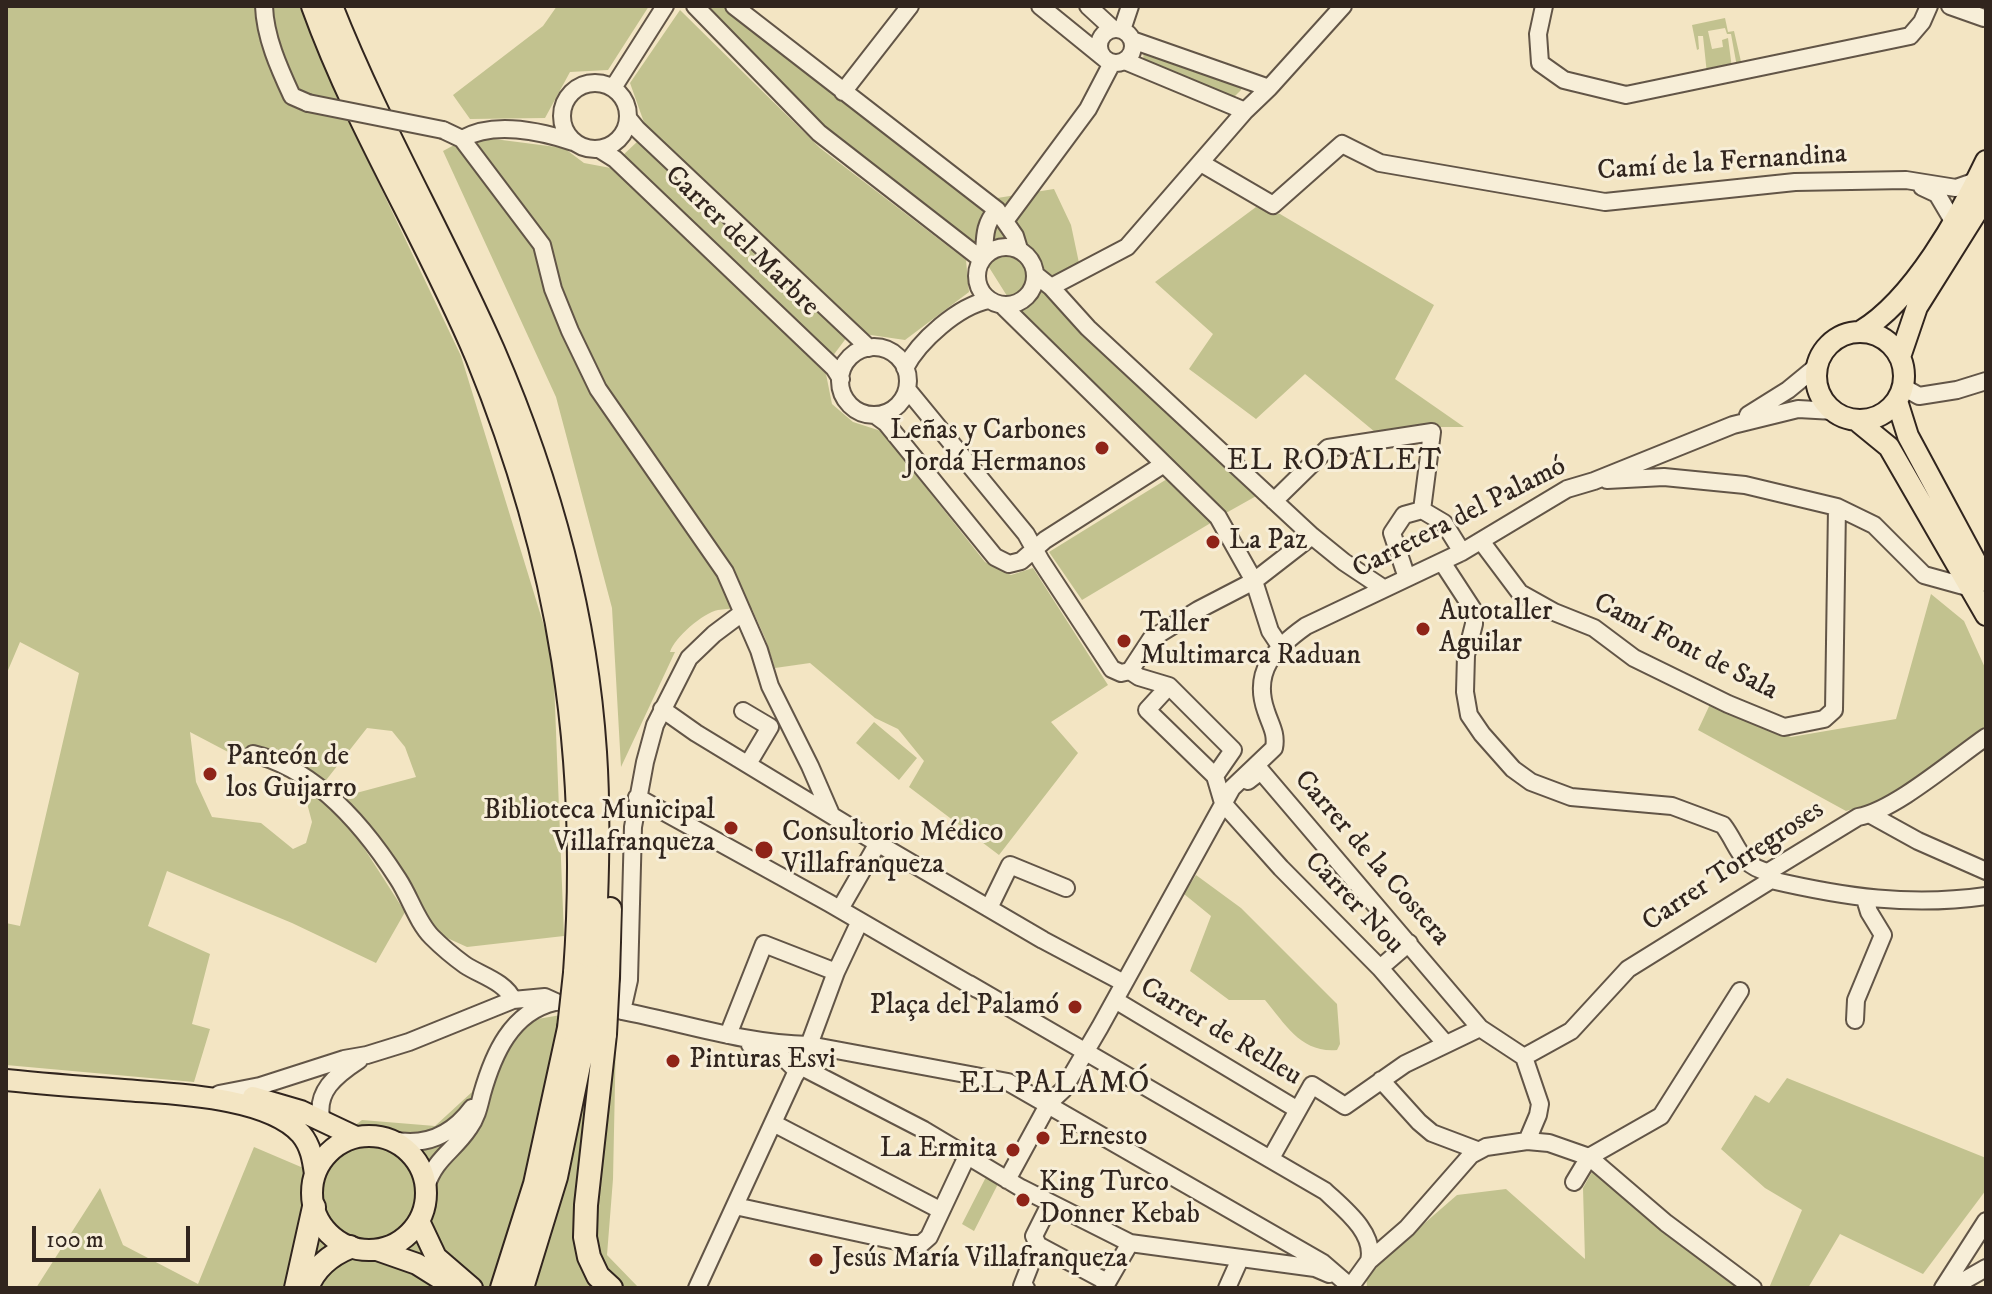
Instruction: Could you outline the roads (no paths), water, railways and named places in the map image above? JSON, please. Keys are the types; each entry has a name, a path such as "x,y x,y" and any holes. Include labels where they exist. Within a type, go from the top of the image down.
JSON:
{"highway":[{"path":"313,6 371,142 476,356 530,507 560,625 576,748 581,858 592,975 587,1031 535,1184 521,1272 502,1288"},
{"path":"331,6 399,159 494,354 545,491 559,540 580,637 595,756 598,867 587,1031 585,1237 589,1257 598,1276 611,1288"},
{"path":"296,1288 314,1207"},
{"path":"307,1288 318,1267 350,1247"}],"main road":[{"path":"1901,354 1917,307 1981,189 1986,161"},
{"path":"1979,585 1956,561 1889,447 1856,420 1834,411 1822,399 1816,367 1821,353 1841,335 1861,331 1880,319 1896,303 1924,267 1953,221 1981,189"},
{"path":"1861,331 1883,338 1901,354 1905,369 1900,394 1908,436 1979,585 1986,615"},
{"path":"1856,420 1879,415 1900,394"},
{"path":"6,1080 255,1097 286,1105 356,1137"},
{"path":"213,1096 259,1110 300,1132 307,1143 315,1174"},
{"path":"377,1250 402,1240 419,1221 426,1199 426,1187 418,1164 402,1146 392,1140 356,1137 345,1141 327,1155 315,1174 312,1190 314,1207 327,1232 350,1247 377,1250 417,1264 455,1288"},
{"path":"419,1221 436,1257 472,1288"}],"street":[{"path":"264,6 280,70 292,96 308,103 443,130 462,139 542,245 553,289 598,389 725,572 759,650 770,686 830,812"},
{"path":"613,88 665,6"},
{"path":"695,6 819,133 982,257"},
{"path":"734,6 1001,216 1015,236 1019,249 1033,265 1036,275 1034,287 1023,300 968,306"},
{"path":"843,92 910,6"},
{"path":"1040,6 1114,61 1245,111"},
{"path":"905,368 917,348 968,306 977,284 976,274 982,257 985,229 1001,216 1088,109 1114,61 1133,49 1122,33 1088,6"},
{"path":"1122,33 1130,6"},
{"path":"1051,287 1127,247 1245,111 1343,6"},
{"path":"1544,6 1538,34 1540,63 1564,80 1626,95 1910,36 1922,22 1929,6"},
{"path":"1950,6 1984,18"},
{"path":"1114,61 1099,45 1104,35 1122,33 1269,88"},
{"path":"462,139 483,130 535,133 599,149 616,142 627,127 628,118 622,96 600,83 586,84 574,90 565,101 561,115 552,126 535,133"},
{"path":"561,115 564,130 573,142"},
{"name":"Carrer del Marbre","path":"628,118 869,348"},
{"name":"Camí de la Fernandina","path":"1201,163 1273,205 1342,144 1380,163 1605,202 1795,182 1906,180"},
{"name":"Carrer del Marbre","path":"599,149 627,170 834,368 841,379"},
{"path":"1906,180 1981,189"},
{"path":"1906,180 1937,194 1953,221"},
{"path":"982,257 993,248 1006,246 1019,249"},
{"path":"1036,275 1088,328 1312,536 1383,588"},
{"path":"977,284 1218,517 1254,581 1270,631 1280,646"},
{"path":"869,348 893,353 905,368 907,389 899,405 884,414 857,411 844,397 843,370 853,356 869,348"},
{"path":"893,353 917,348"},
{"name":"Carretera del Palamó","path":"1733,425 1788,390 1816,367"},
{"path":"1900,394 1919,396 1957,390 1986,381"},
{"path":"907,389 1026,534 1112,669 1121,673 1130,671 1151,639 1254,581 1312,536"},
{"name":"Carretera del Palamó","path":"1223,803 1245,774 1271,753 1275,735 1264,708 1263,671 1280,646 1306,626 1462,552 1567,489 1733,425 1798,409 1834,411"},
{"path":"875,415 886,423 995,557 1009,564 1021,561 1035,548 1164,464"},
{"path":"1274,501 1328,448 1432,432 1422,510"},
{"path":"1685,444 1678,461 1691,480"},
{"path":"1594,481 1664,477 1745,485 1837,507 1874,525 1924,575 1932,579 1979,585"},
{"name":"Camí Font de Sala","path":"1481,541 1520,593 1554,612 1594,628 1634,658 1728,704 1784,727 1824,719 1834,710 1837,507"},
{"path":"1407,578 1392,533 1404,515 1422,510 1444,523 1462,552"},
{"path":"1932,579 1951,572 1956,561"},
{"path":"1442,562 1474,611 1466,655 1465,692 1469,715 1513,769 1531,782 1571,797 1672,806 1723,825 1740,857 1769,876 1865,899 1952,901 1986,896"},
{"path":"742,613 689,658 662,709 648,750 637,797 631,864 629,980 617,1010 730,1036 797,1058 1050,1204 1130,1243 1315,1268 1348,1285"},
{"path":"1130,671 1169,686 1233,750 1215,776"},
{"path":"1007,1180 1049,1103 1059,1095 1115,1000 1223,803 1215,776 1147,710 1169,686"},
{"path":"662,709 878,843 1124,983"},
{"path":"743,711 770,727 748,764"},
{"name":"Carrer Torregroses","path":"1524,1057 1571,1031 1628,969 1986,737"},
{"path":"253,754 275,759 331,796 358,824 398,878 430,935 464,965 508,991 513,1000"},
{"name":"Carrer de la Costera","path":"1223,803 1261,771 1480,1028 1524,1057"},
{"path":"637,797 840,909 1325,1191 1350,1215 1368,1240 1371,1249 1369,1261"},
{"name":"Carrer Nou","path":"1223,803 1273,860 1380,968 1445,1043"},
{"path":"1864,816 1986,871"},
{"path":"840,909 878,843"},
{"path":"989,908 1010,865 1066,888"},
{"path":"1855,1020 1856,1000 1883,935 1865,899"},
{"path":"697,1288 773,1123 797,1058 860,921"},
{"path":"1380,968 1409,943"},
{"path":"730,1036 764,944 836,972"},
{"path":"1574,1182 1589,1157 1661,1116 1740,991"},
{"path":"213,1096 260,1086 344,1059 367,1055 434,1033 513,1000 545,997 556,1002 538,1007 508,1032 495,1057 478,1112 468,1129 441,1158 426,1187"},
{"name":"Carrer de Relleu","path":"1115,1000 1298,1110"},
{"path":"489,1010 503,1019 508,1032"},
{"path":"1271,1158 1312,1085 1345,1106 1381,1080 1445,1043 1480,1028"},
{"path":"322,1122 320,1104 327,1086 367,1055"},
{"path":"1524,1057 1540,1104 1527,1141"},
{"path":"797,1058 996,1079 1049,1103 1323,1263 1348,1285"},
{"path":"1381,1080 1432,1133 1457,1143 1477,1150 1527,1141 1563,1146 1589,1157 1666,1223 1753,1288"},
{"path":"392,1140 409,1144 447,1132 469,1112 483,1093"},
{"path":"773,1123 940,1210"},
{"path":"1457,1143 1463,1163"},
{"path":"1348,1285 1369,1261 1407,1228 1477,1150"},
{"path":"735,1206 910,1244 925,1242 968,1154"},
{"path":"1050,1204 1034,1236 1038,1245 1087,1281 1106,1285 1130,1243"},
{"path":"1943,1288 1985,1223"},
{"path":"1368,1240 1391,1241"},
{"path":"1026,1288 1022,1286 1038,1245"},
{"path":"1291,1265 1297,1248"},
{"path":"1227,1288 1240,1259"},
{"path":"1951,1288 1986,1268"}],"place":[{"name":"Leñas y Carbones Jordá Hermanos","path":"1102,448"},
{"name":"La Paz","path":"1213,542"},
{"name":"Autotaller Aguilar","path":"1423,629"},
{"name":"Taller Multimarca Raduan","path":"1124,641"},
{"name":"Panteón de los Guijarro","path":"210,774"},
{"name":"Biblioteca Municipal Villafranqueza","path":"731,828"},
{"name":"Consultorio Médico Villafranqueza","path":"764,850"},
{"name":"Plaça del Palamó","path":"1075,1007"},
{"name":"Pinturas Esvi","path":"673,1061"},
{"name":"Ernesto","path":"1043,1138"},
{"name":"La Ermita","path":"1013,1150"},
{"name":"King Turco Donner Kebab","path":"1023,1200"},
{"name":"Jesús María Villafranqueza","path":"816,1260"}],"district":[{"name":"EL RODALET","path":"1335,463"},
{"name":"EL PALAMÓ","path":"1055,1086"}]}
